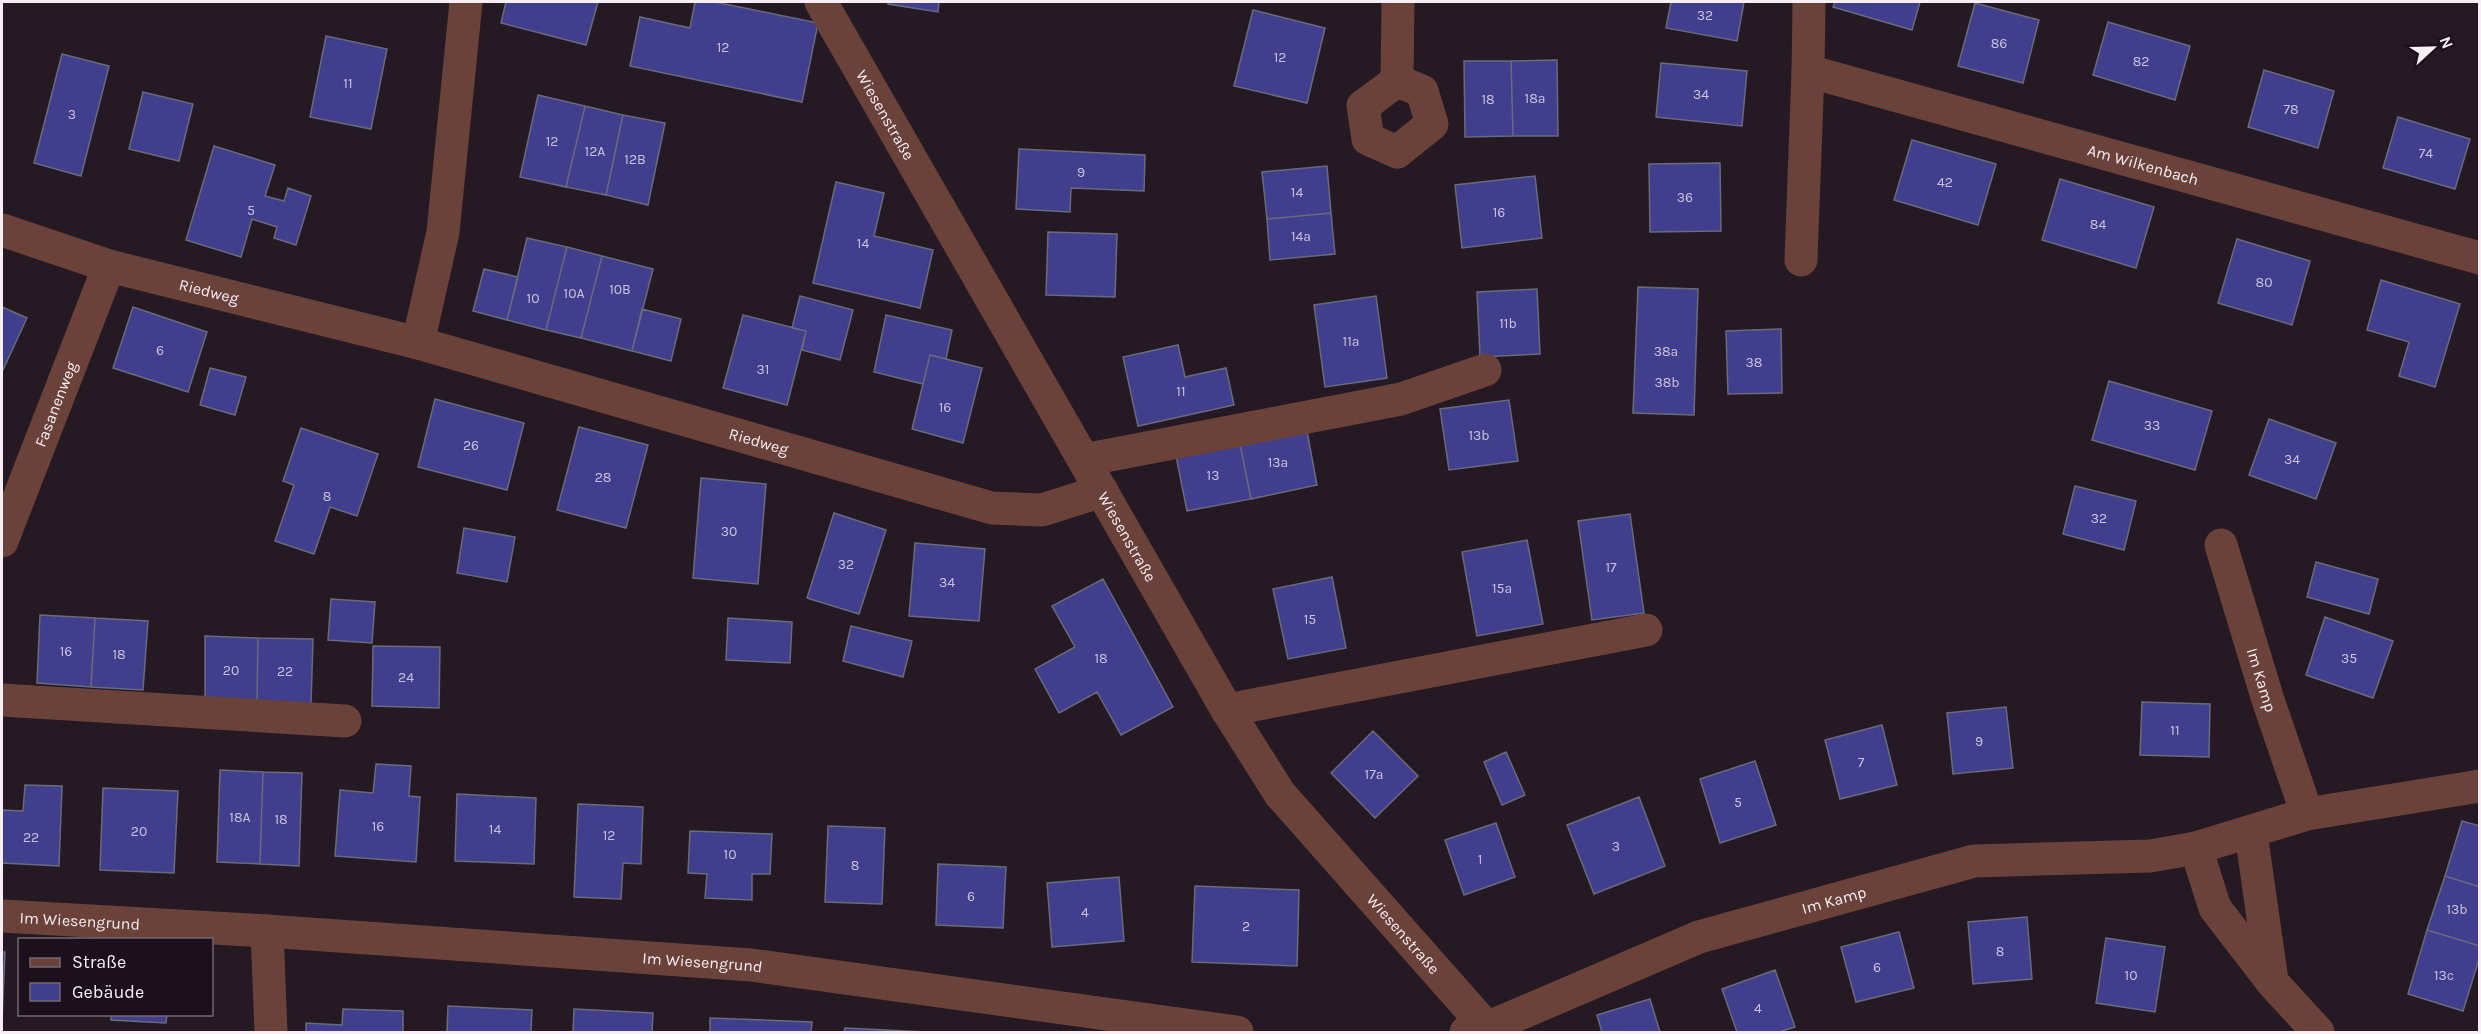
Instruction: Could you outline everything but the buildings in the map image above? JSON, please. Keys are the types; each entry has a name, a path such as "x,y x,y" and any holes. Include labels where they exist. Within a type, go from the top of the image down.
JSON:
{"street":[{"path":"418,343 444,232 466,2"},
{"name":"Wiesenstraße","path":"821,2 1227,710 1280,794 1480,1031"},
{"path":"1397,81 1398,2"},
{"path":"1801,260 1809,2"},
{"name":"Am Wilkenbach","path":"1808,71 2480,258"},
{"name":"Riedweg","path":"2,231 109,266 418,343 992,508 1042,510 1102,491"},
{"name":"Fasanenweg","path":"2,541 109,266"},
{"path":"1084,460 1401,399 1485,370"},
{"name":"Im Kamp","path":"2221,545 2268,700 2307,814"},
{"path":"1227,710 1646,630"},
{"path":"2,700 345,721"},
{"name":"Im Kamp","path":"1480,1031 1699,937 1974,861 2150,856 2196,848 2307,814 2480,786"},
{"path":"2250,833 2272,982"},
{"path":"2196,848 2215,908 2272,982 2318,1032"},
{"name":"Im Wiesengrund","path":"2,916 267,931 751,965 1136,1025 1237,1032"},
{"path":"267,931 271,1032"}]}
